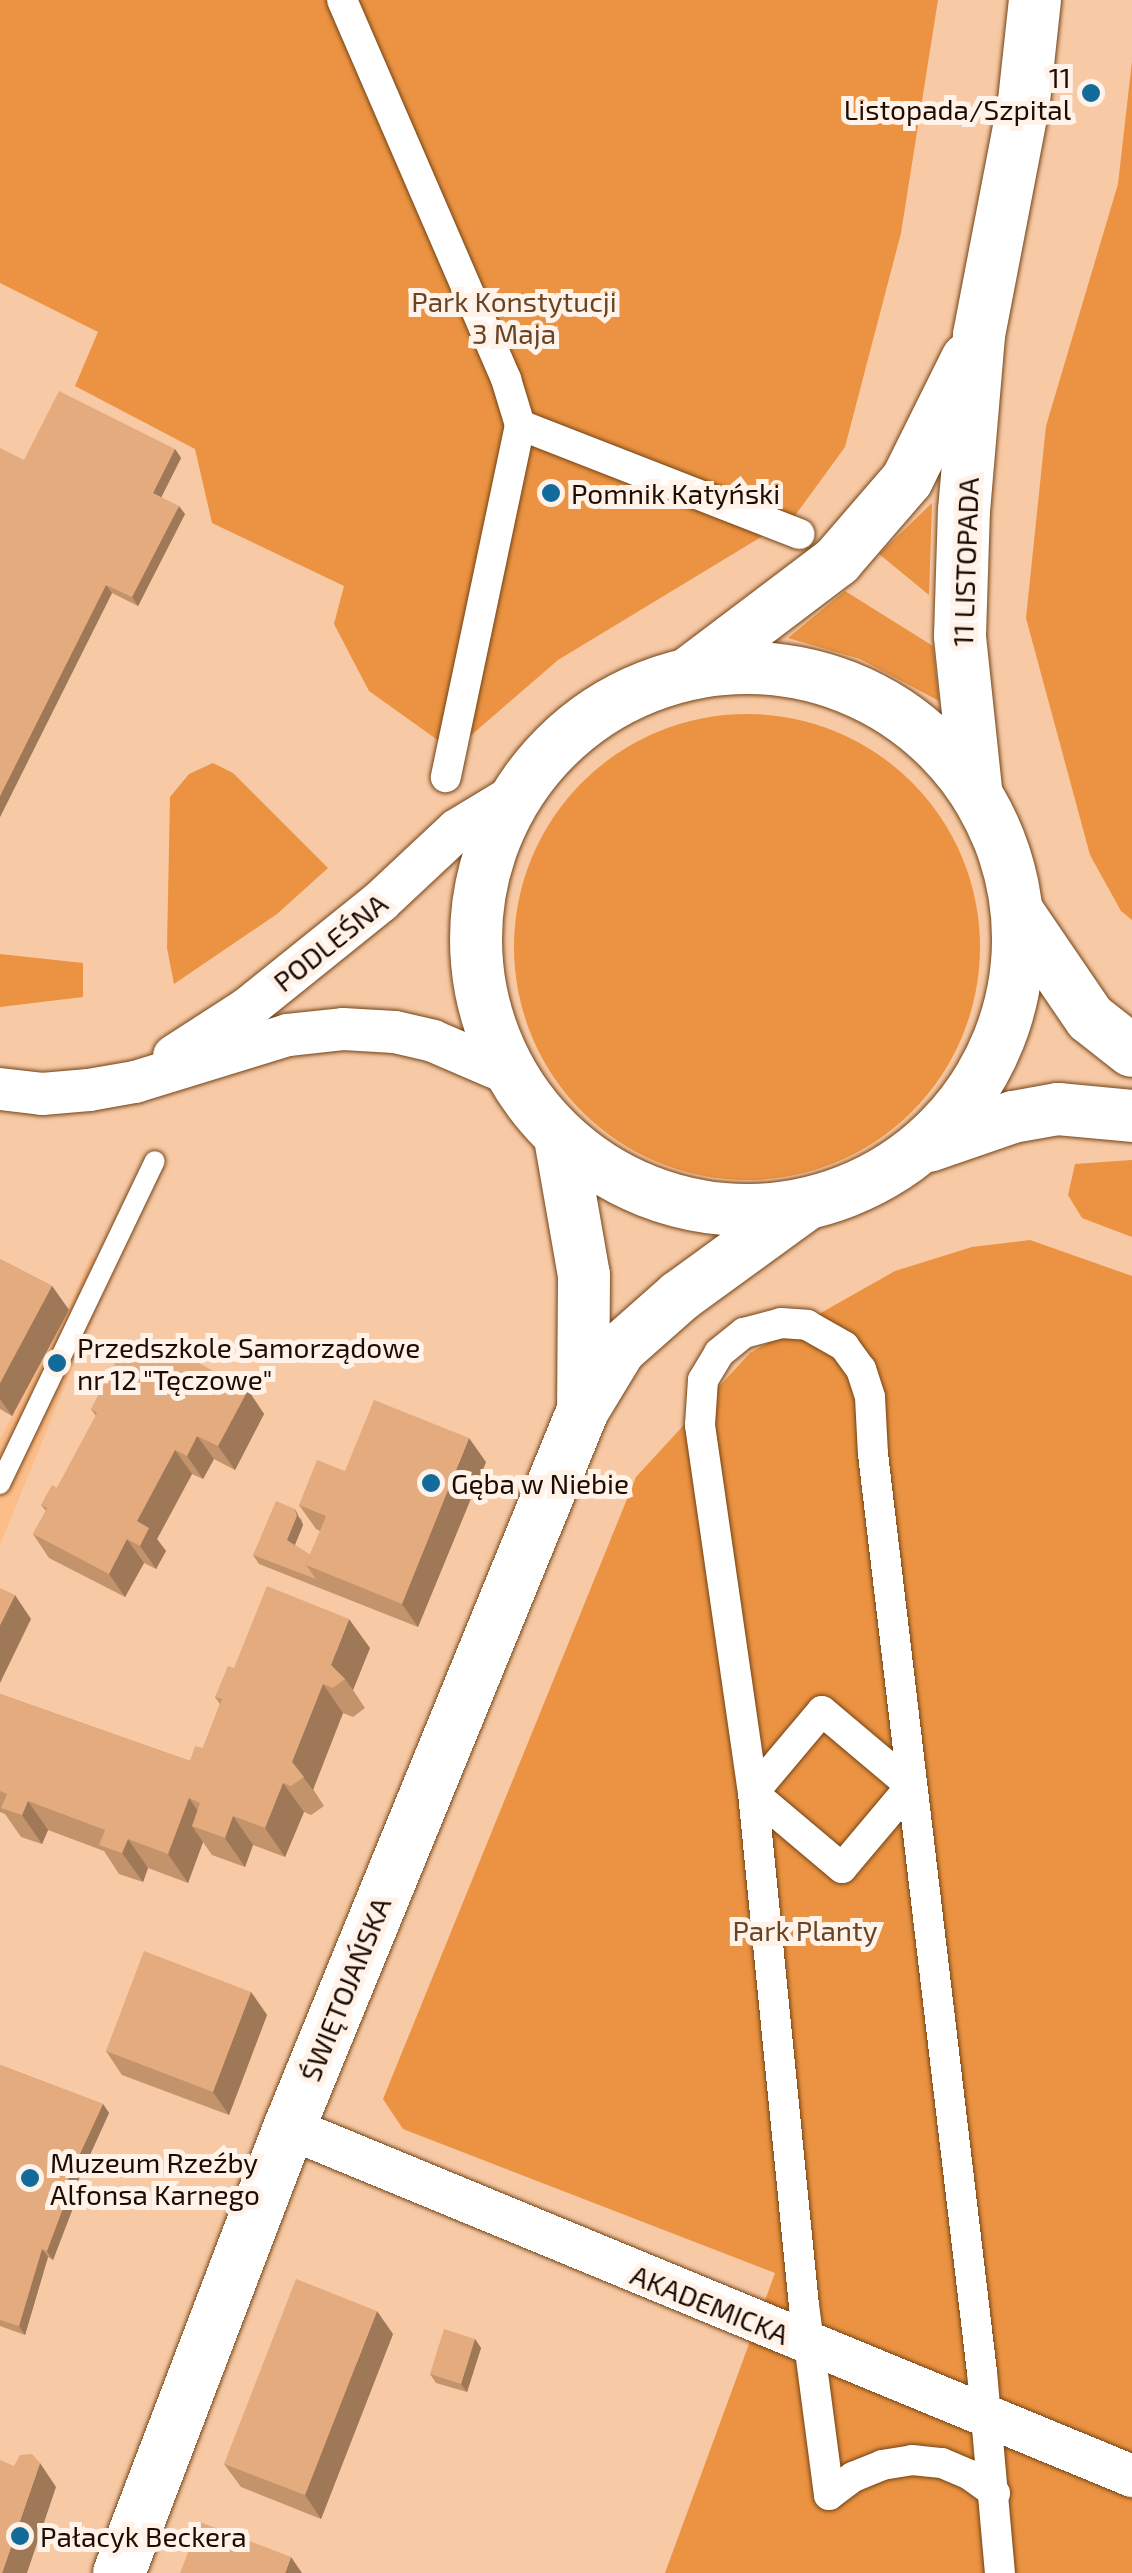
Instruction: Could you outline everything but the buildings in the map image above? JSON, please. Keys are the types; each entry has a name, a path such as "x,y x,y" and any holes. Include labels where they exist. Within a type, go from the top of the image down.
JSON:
{"street":[{"path":"342,0 506,379 520,425 446,778"},
{"name":"11 LISTOPADA","path":"976,789 960,636 964,511 979,335 1024,101 1034,0"},
{"name":"11 LISTOPADA","path":"689,674 837,561 907,480 979,335"},
{"path":"520,425 799,534"},
{"path":"771,668 850,687 921,728 976,789 1005,849 1019,914 1018,979 1000,1043 968,1100 922,1148 867,1184 805,1206 739,1212 674,1202 613,1176 560,1138 510,1074 486,1019 476,940 478,900 488,855 518,793 551,750 592,716 638,690 689,674 771,668"},
{"name":"PODLEŚNA","path":"135,1082 247,1010 380,902 457,830 518,793"},
{"path":"1019,914 1090,1018 1132,1050"},
{"name":"PODLEŚNA","path":"0,1089 42,1094 135,1082 288,1035 343,1029 396,1032 433,1041 510,1074"},
{"path":"922,1148 1014,1118 1058,1109 1132,1116"},
{"name":"ŚWIĘTOJAŃSKA","path":"560,1138 584,1275 584,1410"},
{"name":"ŚWIĘTOJAŃSKA","path":"119,2573 289,2128 584,1410 620,1349 680,1296 805,1206"},
{"path":"994,2493 970,2474 942,2464 912,2460 882,2464 854,2476 829,2495 753,1793 699,1400 704,1380 720,1353 744,1333 781,1323 807,1326 844,1346 862,1369 870,1397 872,1454 987,2418 994,2493 1000,2573"},
{"path":"753,1793 822,1711 911,1786"},
{"path":"753,1793 842,1868 911,1786"},
{"name":"AKADEMICKA","path":"289,2128 1132,2476"}],"lane":[{"path":"0,1484 154,1161"}],"shaded area":[{"name":"Przedszkole Samorządowe nr 12 \"Tęczowe\"","path":"91,1256 113,1268 0,1545 0,1439 69,1310"}],"green space":[{"name":"Park Konstytucji 3 Maja","path":"0,0 938,0 901,233 845,447 794,517 558,660 453,751 369,691 334,624 344,586 212,523 195,449 75,386 98,332 0,283"},
{"path":"1132,61 1132,920 1121,911 1090,855 1026,618 1046,426 1118,184"},
{"path":"932,503 929,595 879,554"},
{"path":"845,591 933,646 939,701 860,659 788,638"},
{"path":"747,714 792,718 836,732 877,753 912,782 941,817 962,858 976,902 980,947 976,992 962,1036 941,1077 912,1112 877,1141 836,1162 792,1176 747,1180 702,1176 658,1162 617,1141 582,1112 553,1077 532,1036 518,992 514,947 518,902 532,858 553,817 582,782 617,753 658,732 702,718"},
{"path":"213,763 233,773 328,868 277,914 174,984 167,948 170,797 189,774"},
{"path":"0,954 83,963 83,997 0,1007"},
{"path":"1132,1160 1132,1237 1082,1218 1068,1195 1075,1164"},
{"name":"Park Planty","path":"1030,1240 1132,1276 1132,2573 665,2573 775,2273 403,2129 383,2099 636,1477 750,1353 895,1271 972,1247"}],"place":[{"name":"11 Listopada/Szpital","path":"1091,93"},
{"name":"Pomnik Katyński","path":"551,493"},
{"name":"Przedszkole Samorządowe nr 12 \"Tęczowe\"","path":"57,1363"},
{"name":"Gęba w Niebie","path":"431,1483"},
{"name":"Muzeum Rzeźby Alfonsa Karnego","path":"30,2178"},
{"name":"Pałacyk Beckera","path":"20,2536"}]}
